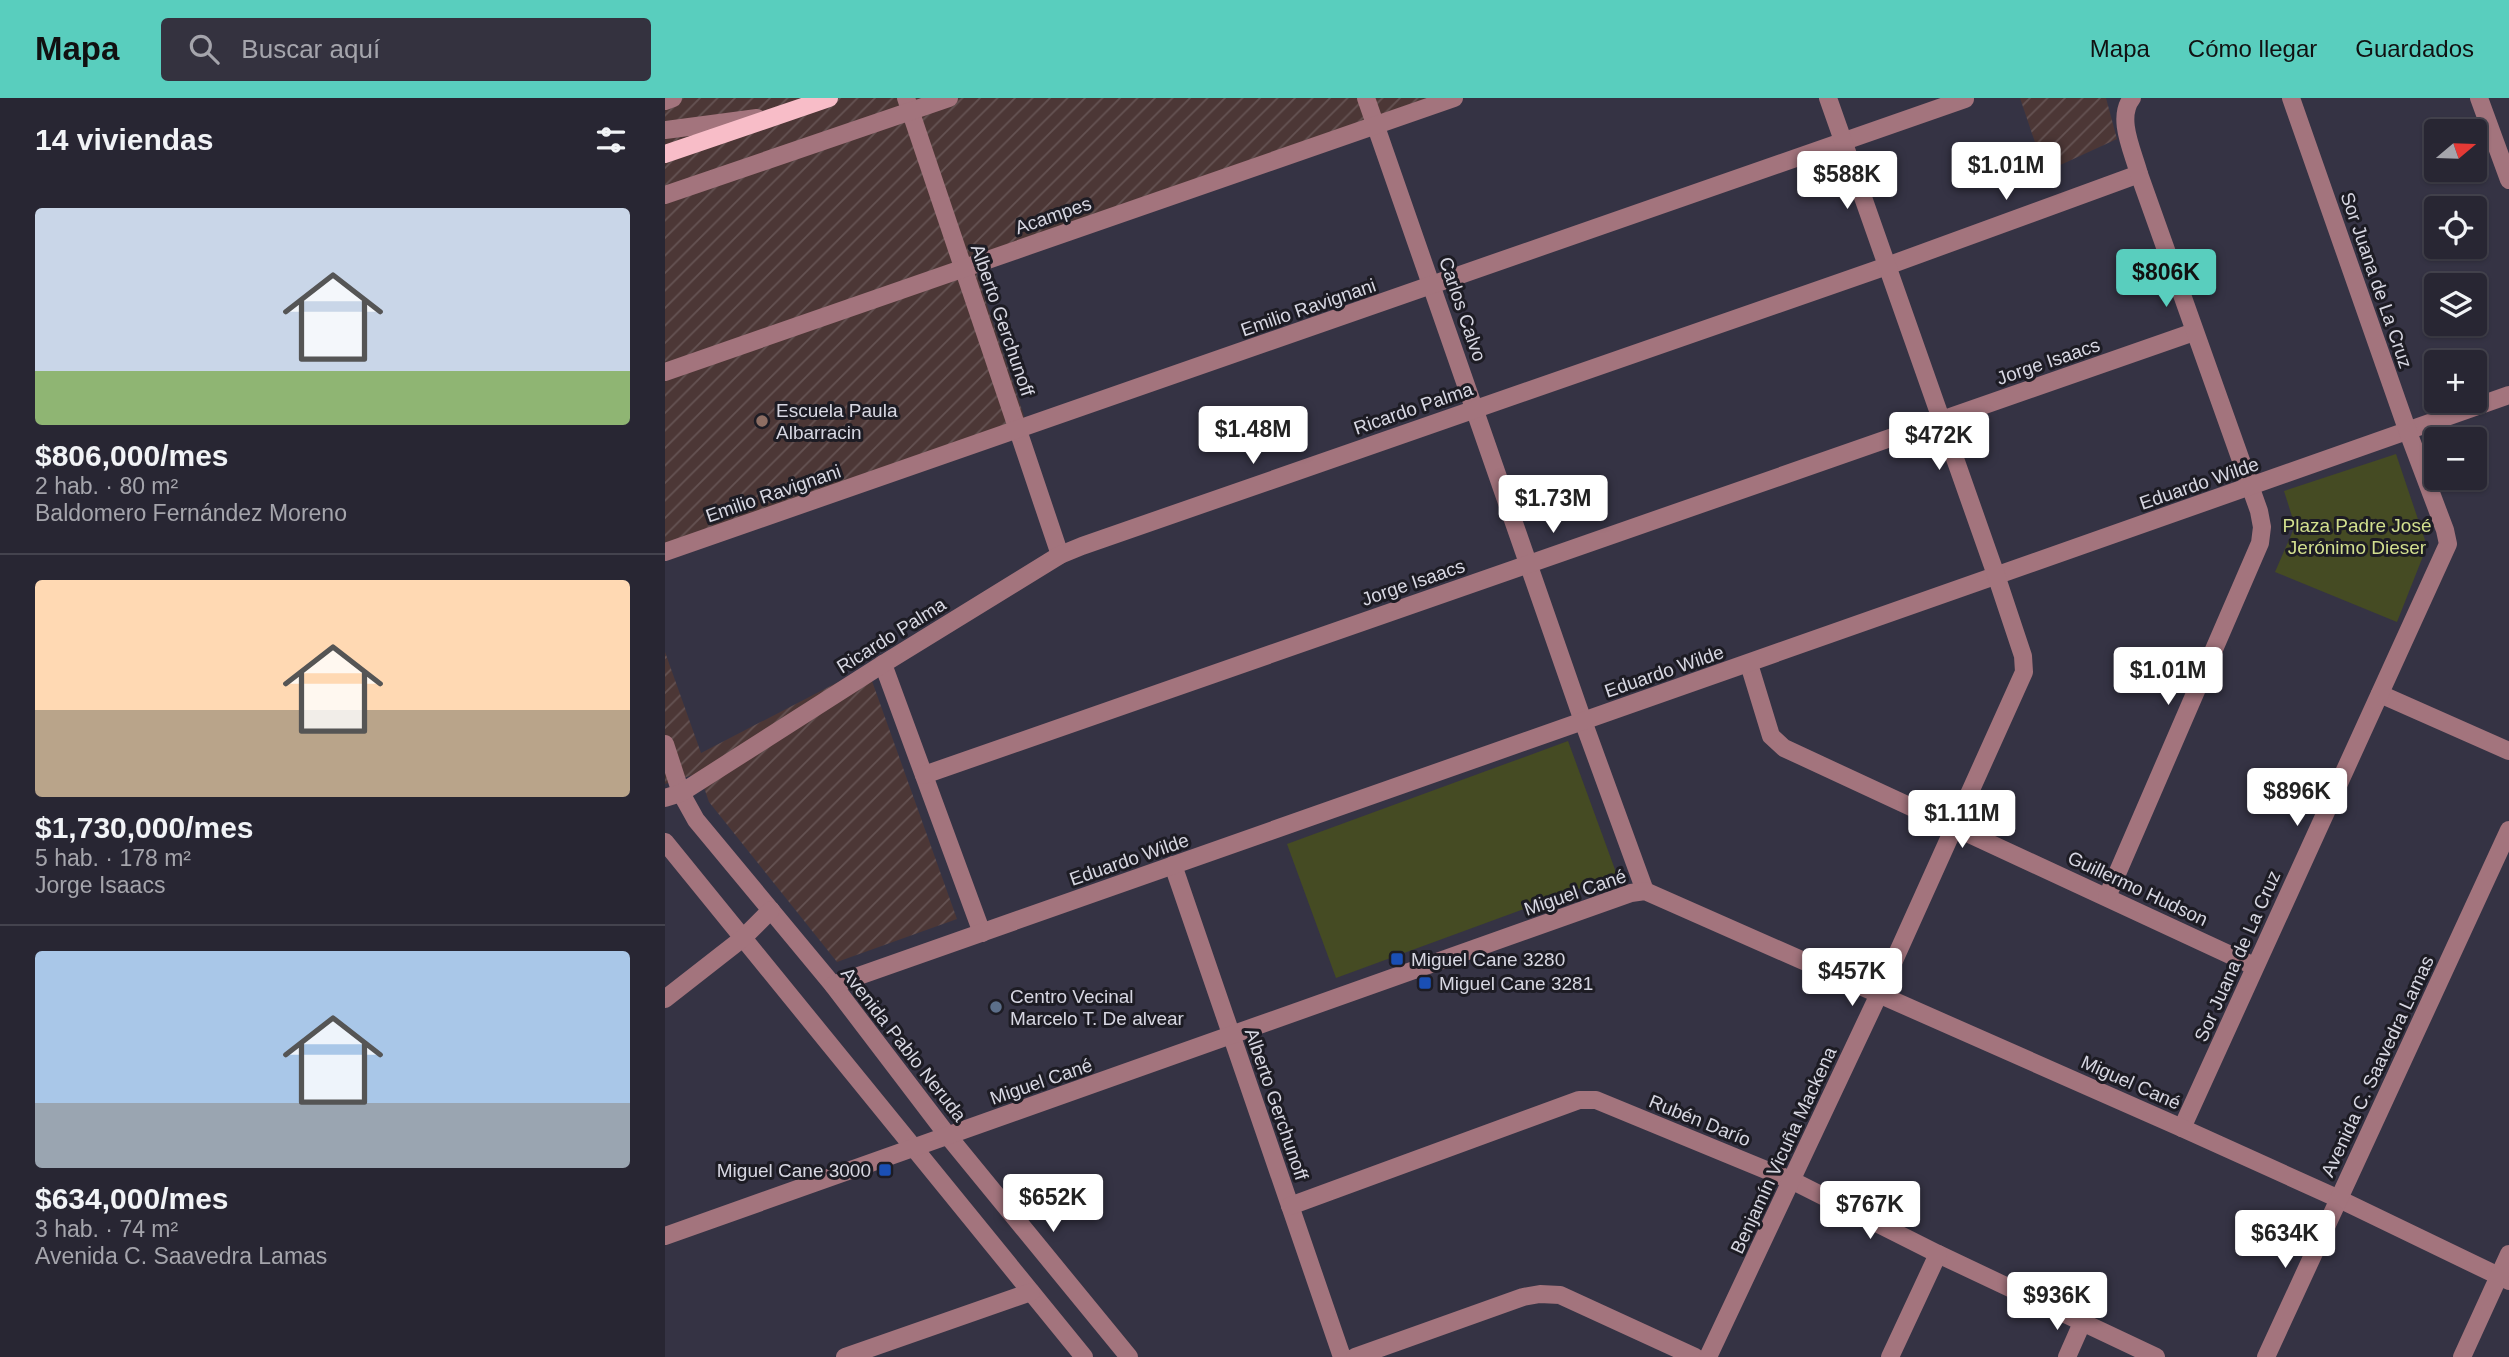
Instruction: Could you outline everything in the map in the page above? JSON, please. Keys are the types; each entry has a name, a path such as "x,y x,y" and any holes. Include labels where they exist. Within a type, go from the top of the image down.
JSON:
{"main road":[{"path":"665,155 829,98"}],"street":[{"path":"665,101 673,98"},
{"path":"665,195 908,105 949,98"},
{"name":"Carlos Calvo","path":"1366,98 1645,891"},
{"name":"Acampes","path":"665,372 1454,98"},
{"name":"Benjamín Vicuña Mackena","path":"1708,1357 1793,1181 2024,671 2023,656 1996,575 1828,98"},
{"path":"2107,897 2260,543 2262,527 2139,174 2125,120 2126,106 2132,98"},
{"name":"Sor Juana de La Cruz","path":"2182,1128 2448,544 2291,98"},
{"path":"2479,98 2502,140 2509,180"},
{"name":"Emilio Ravignani","path":"665,552 1965,99"},
{"name":"Alberto Gerchunoff","path":"908,105 1060,555"},
{"path":"665,130 778,116"},
{"name":"Ricardo Palma","path":"673,796 1060,555 1887,266 2139,174"},
{"name":"Jorge Isaacs","path":"923,775 2195,332"},
{"name":"Eduardo Wilde","path":"833,985 2509,395"},
{"path":"883,664 982,933"},
{"name":"Guillermo Hudson","path":"1749,664 1771,736 1784,748 2254,966"},
{"path":"2380,694 2509,751"},
{"name":"Avenida Pablo Neruda","path":"665,744 673,796 697,820 833,985 948,1136 1129,1357"},
{"name":"Avenida C. Saavedra Lamas","path":"2266,1357 2509,830"},
{"path":"665,842 1084,1357"},
{"name":"Alberto Gerchunoff","path":"1173,865 1342,1357"},
{"name":"Miguel Cané","path":"665,1236 1631,893 1645,891 2182,1128 2339,1199 2504,1279"},
{"path":"665,999 743,938 771,911"},
{"name":"Rubén Darío","path":"1290,1206 1579,1100 1588,1099 1793,1181 1938,1254 2155,1357"},
{"path":"1891,1357 1938,1254"},
{"path":"2462,1357 2504,1279 2509,1254"},
{"path":"845,1357 1031,1292"},
{"path":"1355,1357 1523,1297 1540,1294 1560,1295 1695,1357"},
{"path":"2067,1357 2082,1323"}],"shaded area":[{"path":"665,98 1431,98 973,263 1025,419 665,545"},
{"path":"2020,98 2106,98 2117,139 2045,172"},
{"path":"665,652 701,753 867,667 957,919 837,962 709,802 699,773 665,784"}],"green space":[{"name":"Plaza Padre José Jerónimo Dieser","path":"2396,454 2427,546 2397,622 2275,572 2295,526 2284,491"},
{"path":"1568,741 1617,875 1336,978 1287,844"}],"place":[{"name":"Escuela Paula Albarracin","path":"762,421"},
{"name":"Miguel Cane 3280","path":"1397,959"},
{"name":"Miguel Cane 3281","path":"1425,983"},
{"name":"Centro Vecinal Marcelo T. De alvear","path":"996,1007"},
{"name":"Miguel Cane 3000","path":"885,1170"}]}
